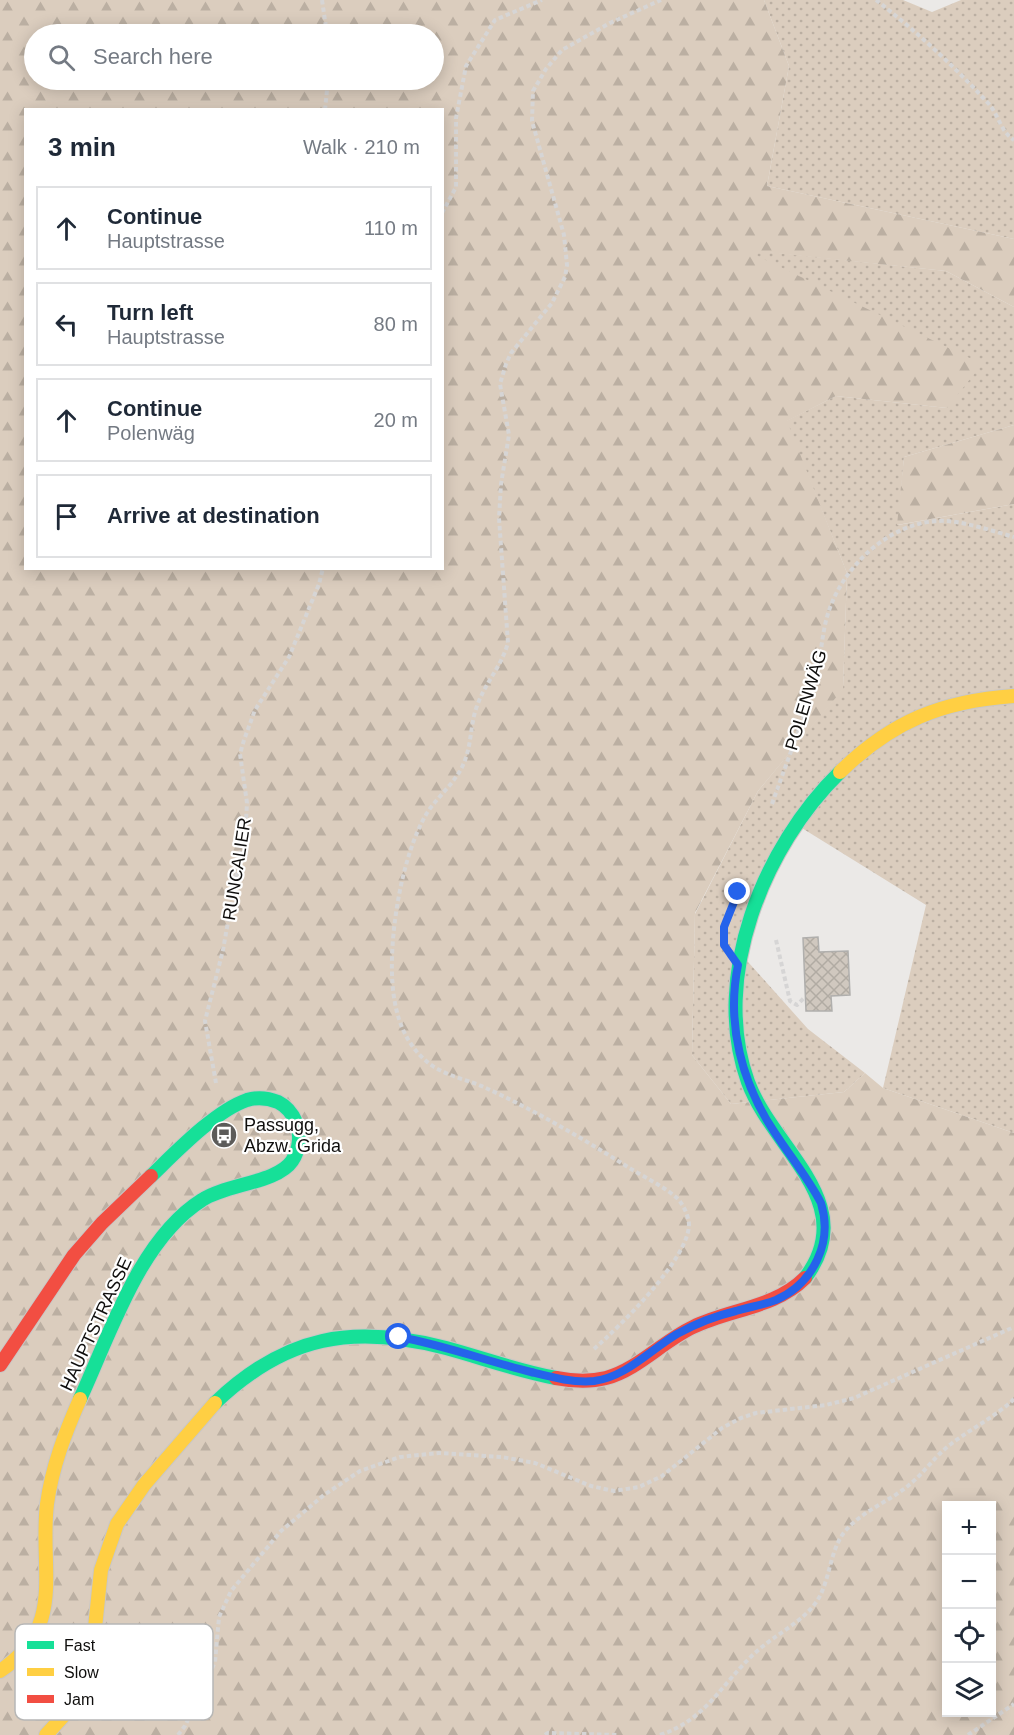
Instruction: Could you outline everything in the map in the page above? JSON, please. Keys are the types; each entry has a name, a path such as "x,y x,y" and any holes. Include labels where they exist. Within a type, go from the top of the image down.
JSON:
{"street":[{"path":"95,1624 101,1566 112,1534 124,1511 200,1419 255,1369 286,1352 315,1342 372,1335 399,1337 428,1342 492,1362 556,1378 594,1381 622,1372 676,1335 700,1323 775,1300 801,1283 812,1272 822,1249 825,1215 815,1190 759,1108 746,1077 736,1033 735,979 740,953 756,905 771,870 800,820 832,778 850,760 883,734 919,715 966,701 1014,696"},
{"name":"HAUPTSTRASSE","path":"0,1365 75,1254 96,1229 181,1148 244,1100 260,1098 274,1100 289,1111 299,1126 300,1138 298,1150 292,1161 283,1170 272,1175 230,1185 192,1207 173,1223 142,1265 67,1430 54,1465 46,1507 46,1589 40,1624"},
{"name":"HAUPTSTRASSE","path":"0,1671 15,1660"},
{"path":"46,1735 60,1720"}],"path":[{"path":"322,0 326,24"},
{"path":"444,209 456,187 456,118 466,66 495,20 542,0"},
{"path":"586,1356 626,1320 667,1271 687,1233 688,1220 683,1207 672,1195 657,1185 523,1105 477,1083 441,1071 426,1061 413,1048 402,1029 395,1003 392,974 394,933 402,882 414,840 428,812 463,766 477,705 502,662 508,643 499,518 501,484 509,435 500,384 511,353 552,303 565,278 567,265 564,235 532,121 533,91 546,69 562,50 610,23 661,0"},
{"path":"876,0 960,73 992,108 1004,132 1014,140"},
{"path":"326,108 327,90"},
{"name":"POLENWÄG","path":"770,809 815,682 827,617 841,588 858,564 876,546 894,534 910,526 931,522 949,521 1014,537"},
{"name":"RUNCALIER","path":"226,1112 213,1077 206,1021 223,950 246,821 247,803 240,754 255,710 290,657 322,570"},
{"path":"774,929 790,1000 797,1005 804,998"},
{"path":"213,1666 219,1617 231,1591 281,1531 324,1495 360,1471 400,1457 439,1453 502,1457 535,1463 591,1486 614,1491 639,1486 662,1476 722,1428 741,1418 756,1413 826,1405 854,1398 1014,1327"},
{"path":"660,1735 677,1729 695,1717 753,1655 805,1615 817,1601 836,1547 846,1530 864,1515 910,1485 951,1444 1014,1399"},
{"path":"968,1735 1014,1704"},
{"path":"178,1735 188,1720"},
{"path":"544,1735 548,1733 617,1735"}],"green space":[{"path":"0,0 764,0 789,66 767,186 1014,239 1014,307 946,271 745,250 982,364 947,408 836,396 787,421 847,573 843,689 758,791 695,913 692,1055 731,1104 844,1092 865,1073 883,1088 1014,1133 1014,1735 0,1735"},
{"path":"764,0 903,0 932,12 961,0 1014,0 1014,239 767,186 789,66"},
{"path":"742,249 946,271 1014,307 1014,425 904,457 898,525 1014,504 1014,1133 883,1088 926,905 797,825 740,953 808,1029 865,1073 844,1092 731,1104 692,1055 695,914 758,791 843,688 847,573 786,421 836,396 947,408"},
{"path":"1014,425 1014,504 897,525 904,457"}],"building":[{"path":"818,937 819,952 848,951 850,995 831,996 832,1011 806,1011 803,938"}],"traffic: fast":[{"path":"805,1278 820,1251 824,1225 819,1201 807,1177 760,1107 748,1082 738,1042 736,1000 740,957 751,915 767,875 788,837 813,802 840,772"},
{"path":"80,1399 129,1290 161,1238 180,1217 202,1200 224,1190 263,1179 285,1168 292,1161 298,1147 298,1127 293,1116 278,1102 263,1098 247,1100 235,1105 209,1123 151,1176"},
{"path":"215,1403 241,1380 268,1362 295,1349 322,1341 351,1337 381,1337 412,1341 556,1378"}],"traffic: slow":[{"path":"840,772 879,739 920,717 964,703 1014,696"},
{"path":"39,1624 46,1595 45,1528 49,1490 60,1450 80,1399"},
{"path":"95,1624 101,1570 117,1524 144,1485 215,1403"},
{"path":"0,1671 15,1659"},
{"path":"46,1735 60,1720"}],"traffic: jam":[{"path":"0,1365 74,1255 102,1223 151,1176"},
{"path":"556,1378 587,1381 617,1374 693,1327 780,1296 805,1278"}],"place":[{"name":"Passugg, Abzw. Grida","path":"224,1135"}],"route":[{"path":"399,1337 428,1342 492,1362 556,1378 594,1381 622,1372 676,1335 700,1323 775,1300 788,1293 812,1272 825,1242 825,1215 821,1203 815,1190 759,1108 741,1061 734,1005 738,965 724,945 724,927 738,892"}]}
